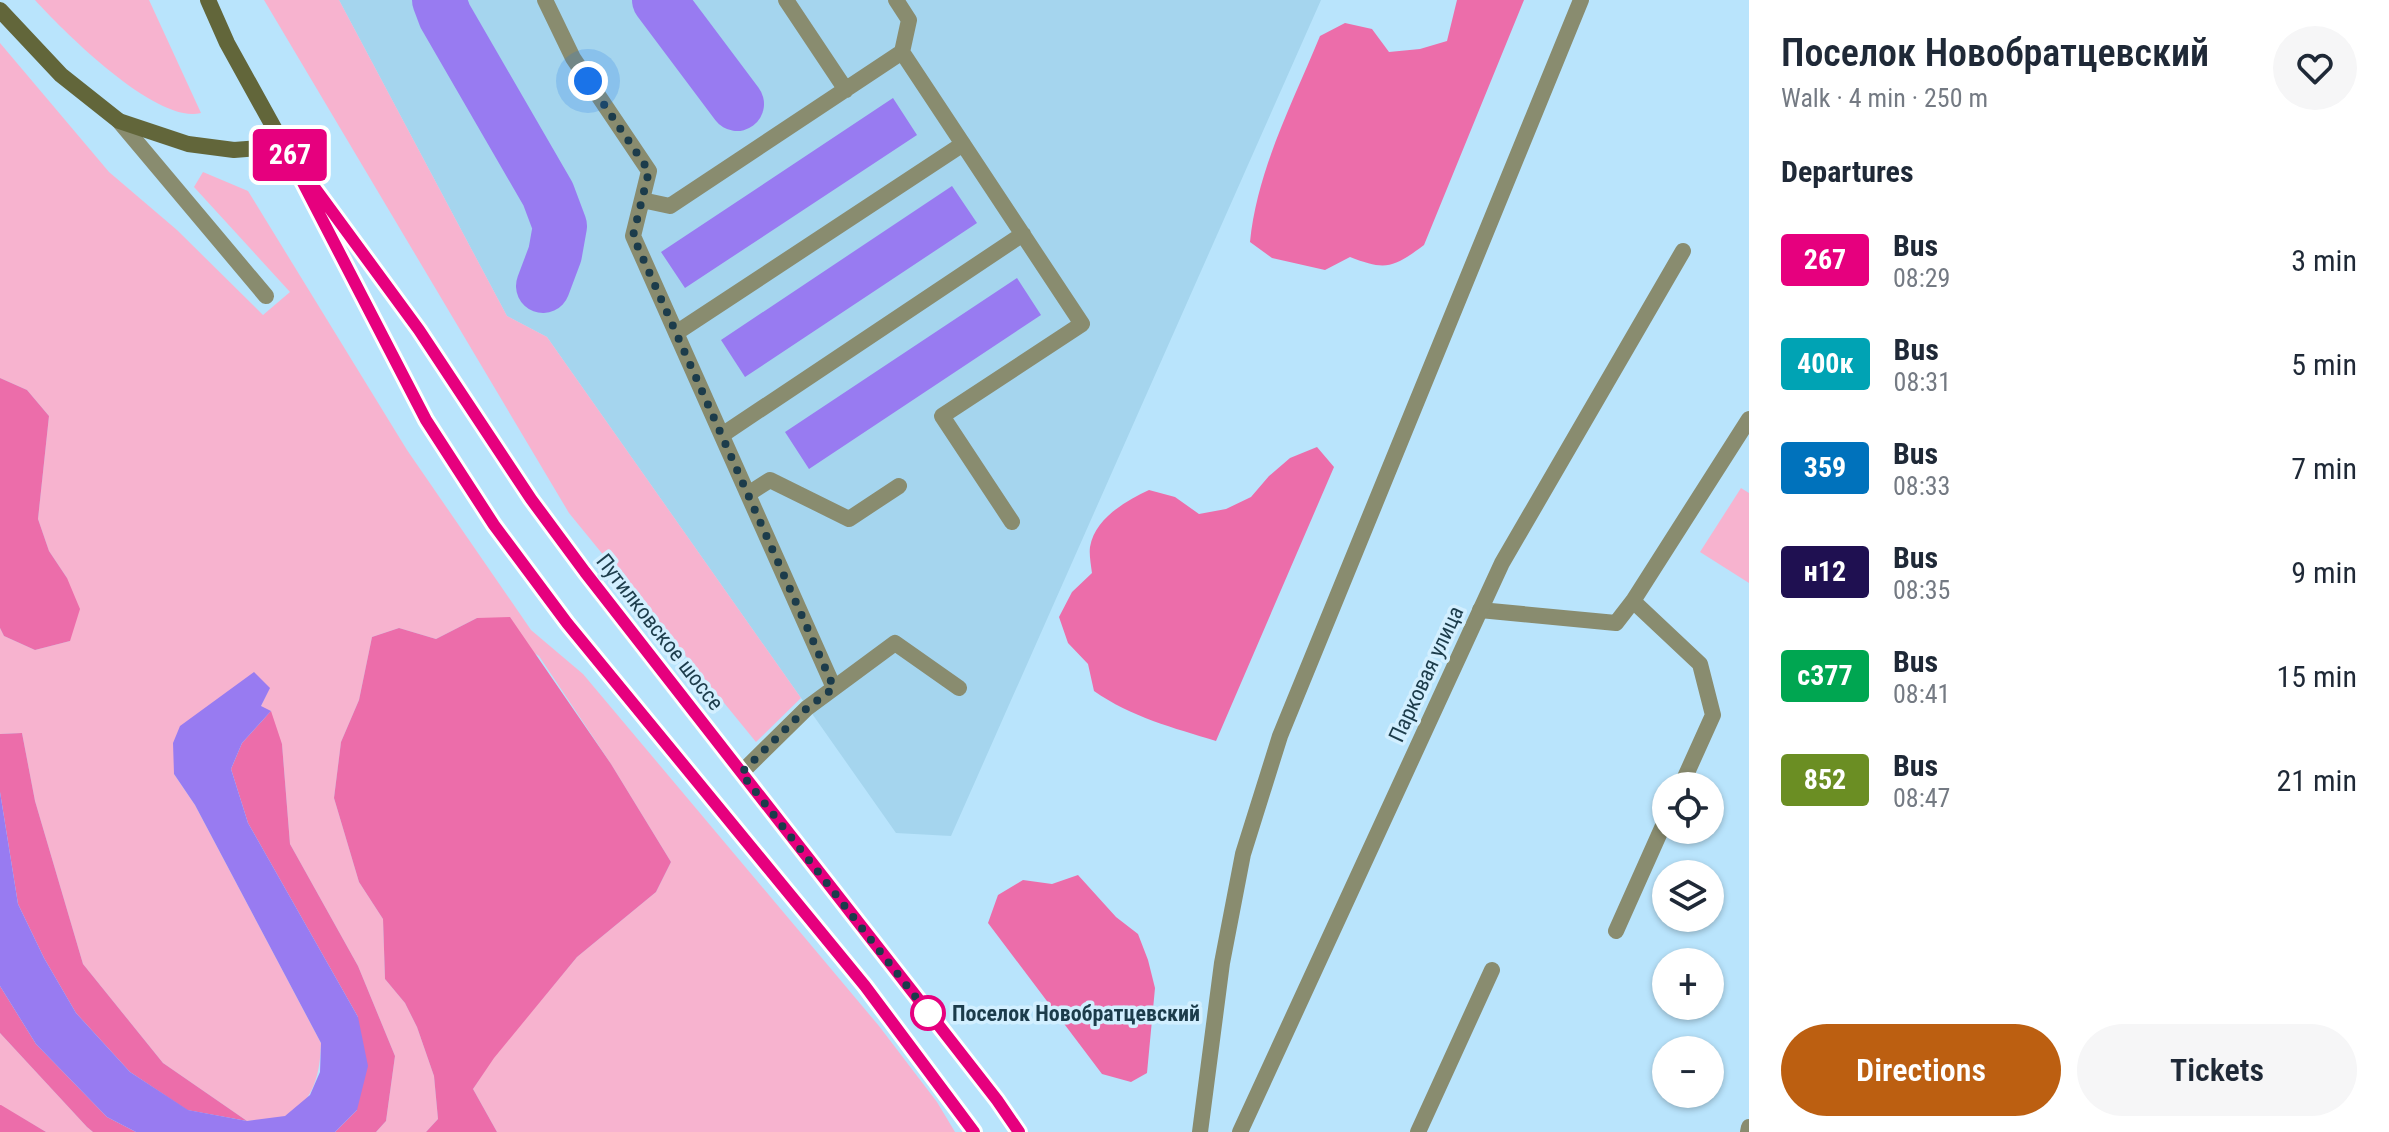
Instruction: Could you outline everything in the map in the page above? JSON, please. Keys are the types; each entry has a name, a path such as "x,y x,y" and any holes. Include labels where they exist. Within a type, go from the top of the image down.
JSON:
{"main road":[{"path":"208,0 227,43 426,420 494,525 567,623 865,986 974,1132"},
{"path":"0,10 61,75 119,121 188,144 234,150 284,146"},
{"name":"Путилковское шоссе","path":"284,146 419,330 531,499 1019,1132"}],"street":[{"path":"545,0 573,58 649,171 633,236 834,688"},
{"path":"786,0 846,90"},
{"path":"642,200 670,206 902,52 909,20 896,0"},
{"path":"1200,1132 1222,963 1243,854 1280,736 1581,0"},
{"path":"902,52 1082,324 942,416 1012,522"},
{"path":"119,121 266,296"},
{"path":"676,333 963,144"},
{"path":"722,435 1023,234"},
{"name":"Парковая улица","path":"1240,1132 1502,563 1683,251"},
{"path":"1480,610 1616,623 1749,419"},
{"path":"748,494 770,480 849,519 899,486"},
{"path":"1633,601 1700,664 1713,715 1687,772"},
{"path":"741,773 807,708 895,643 959,688"},
{"path":"1616,931 1655,844"},
{"path":"1418,1132 1492,970"}],"shaded area":[{"path":"35,0 149,0 201,113 182,113 160,105 137,91 88,53"},
{"path":"264,0 339,0 507,316 547,337 801,698 756,742 569,513"},
{"path":"339,0 1321,0 951,836 896,833 547,337 507,316"},
{"path":"1457,0 1524,0 1424,245 1389,265 1372,264 1350,257 1325,270 1272,258 1250,242 1268,163 1320,36 1345,23 1372,29 1389,52 1420,49 1447,41"},
{"path":"0,43 109,172 177,230 263,315 290,292 194,187 203,172 248,191 407,450 531,630 583,674 879,1026 937,1102 955,1132 497,1132 473,1089 493,1058 577,957 656,892 671,862 539,656 477,618 436,639 399,628 372,637 359,700 341,742 334,798 359,882 383,919 385,979 405,1003 434,1076 438,1119 426,1132 376,1132 386,1121 395,1056 358,966 290,844 282,744 261,706 269,689 174,774 195,805 321,1043 317,1075 310,1094 296,1110 277,1119 247,1121 163,1063 83,964 35,801 22,733 0,734 0,628 4,636 35,650 70,641 67,578 49,551 38,519 49,416 27,390 0,378"},
{"path":"893,98 917,135 685,288 661,252"},
{"path":"952,186 977,223 745,377 721,340"},
{"path":"1017,278 1041,315 809,469 785,432"},
{"path":"0,378 27,390 49,416 38,519 49,551 67,578 80,609 70,641 35,650 4,636 0,628"},
{"path":"1317,447 1334,467 1216,741 1138,715 1094,691 1088,664 1068,643 1059,617 1072,592 1092,573 1090,547 1105,519 1149,490 1175,497 1199,514 1226,509 1251,497 1290,458"},
{"path":"1741,488 1749,493 1749,583 1700,552"},
{"path":"510,617 611,764 671,862 656,892 577,957 494,1058 473,1089 497,1132 426,1132 438,1119 434,1076 405,1003 385,979 383,919 359,882 334,798 341,742 359,700 372,637 399,628 436,639 477,618"},
{"path":"254,672 270,688 261,706 271,711 242,743 231,769 248,823 358,1017 368,1066 357,1110 335,1132 136,1132 107,1117 36,1044 0,986 0,792 18,904 44,958 76,1013 130,1072 188,1110 247,1121 285,1116 310,1095 320,1072 321,1043 195,805 174,774 173,743 180,726"},
{"path":"271,711 282,744 290,844 358,966 395,1056 386,1121 376,1132 335,1132 357,1110 358,1017 248,823 231,769 242,743"},
{"path":"22,733 35,801 83,964 163,1063 247,1121 187,1110 130,1072 76,1013 44,958 18,904 0,792 0,734"},
{"path":"1078,875 1116,917 1138,934 1148,960 1155,988 1147,1073 1131,1082 1102,1074 988,923 998,895 1023,880 1052,884"},
{"path":"0,986 36,1044 107,1117 136,1132 93,1132 87,1127 0,1033"},
{"path":"0,1033 93,1132 46,1132 0,1105"},
{"path":"1,1105 46,1132 0,1132"}],"waterway":[{"path":"439,0 445,16 548,194 560,226 555,254 543,286"},
{"path":"659,0 737,104"}],"bus line":[{"name":"267","path":"974,1132 865,986 567,623 494,525 426,420 284,146 419,330 531,499 585,572 1019,1132"}],"place":[{"name":"Поселок Новобратцевский","path":"928,1013"}],"route":[{"path":"588,81 649,171 633,236 834,688 807,708 741,773 928,1013"}]}
